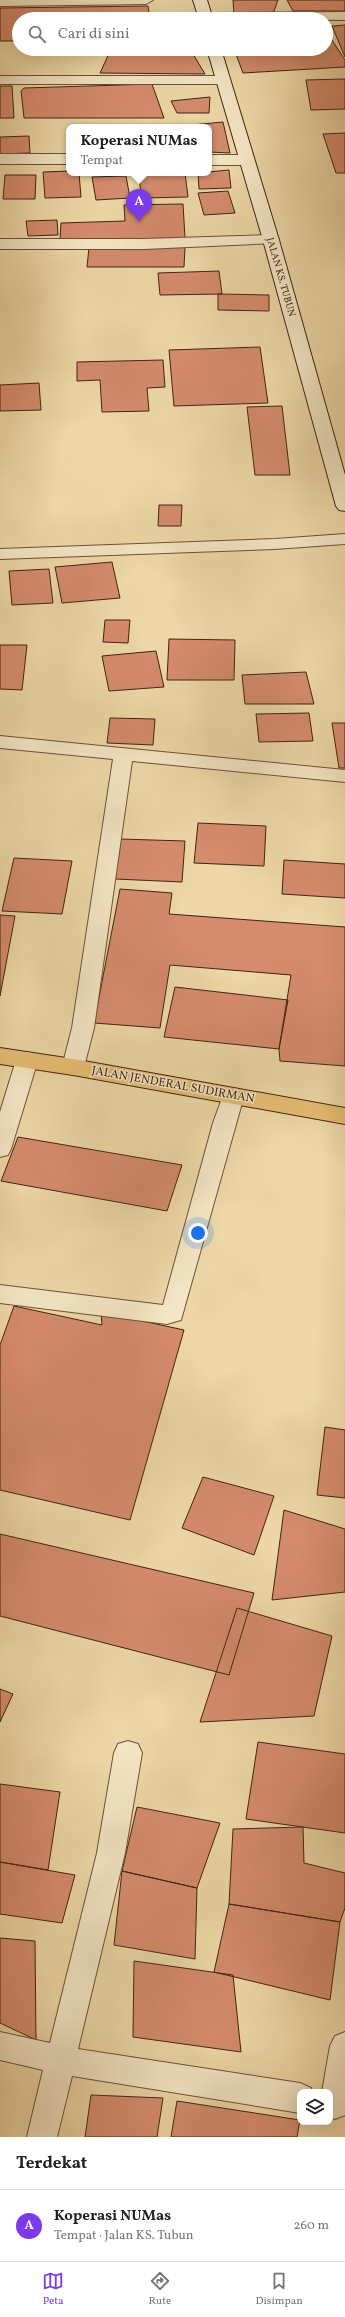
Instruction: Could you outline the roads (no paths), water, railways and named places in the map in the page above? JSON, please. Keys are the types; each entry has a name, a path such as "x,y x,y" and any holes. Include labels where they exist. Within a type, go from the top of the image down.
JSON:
{"main road":[{"name":"JALAN JENDERAL SUDIRMAN","path":"0,1056 73,1067 345,1116"}],"street":[{"path":"0,2 146,0"},
{"path":"200,0 204,12"},
{"path":"333,16 345,16"},
{"name":"JALAN KS. TUBUN","path":"216,56 342,482 345,506"},
{"path":"0,80 223,80"},
{"path":"0,159 66,159"},
{"path":"212,160 246,160"},
{"path":"0,244 144,244 271,240"},
{"path":"0,742 345,776"},
{"path":"73,1067 83,1028 123,755"},
{"path":"0,1149 27,1060"},
{"path":"0,1294 167,1315 173,1313 224,1123 233,1096"},
{"path":"42,2137 111,1853 128,1753"},
{"path":"0,2046 60,2060 297,2098"},
{"path":"337,2104 345,2046"}],"lane":[{"path":"0,554 275,544 345,539"}],"place":[{"name":"Koperasi NUMas","path":"139,222"}]}
